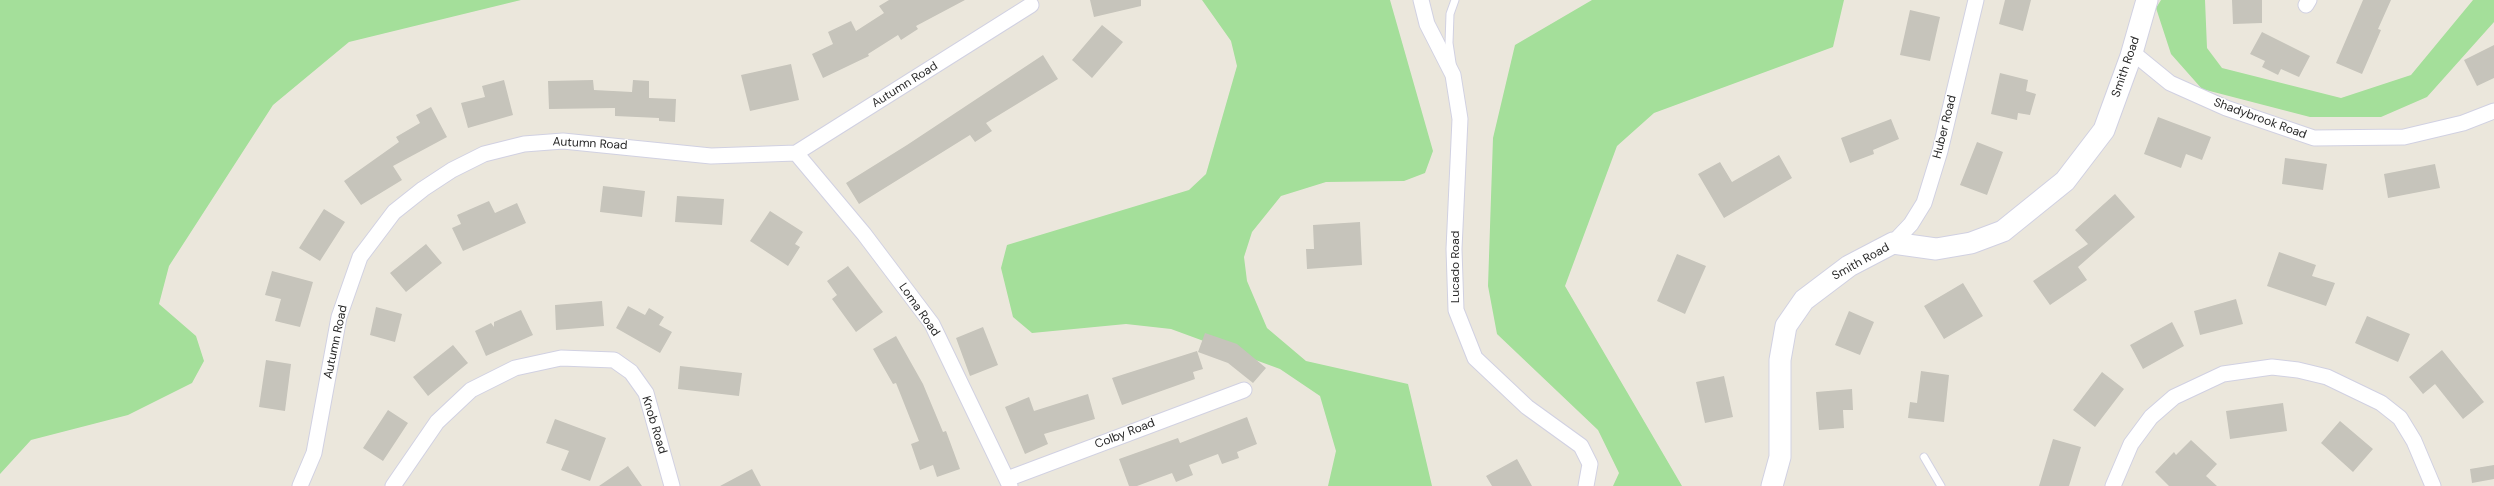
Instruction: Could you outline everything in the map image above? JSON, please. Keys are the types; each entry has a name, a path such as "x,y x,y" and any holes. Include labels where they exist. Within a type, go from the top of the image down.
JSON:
{"street":[{"name":"Lucado Road","path":"1421,0 1427,24 1453,75 1460,119 1454,249 1456,310 1475,358 1527,407 1581,446 1590,464 1586,486"},
{"name":"Huber Road","path":"1893,243 1911,224 1924,203 1940,151 1976,0"},
{"name":"Smith Road","path":"1772,486 1780,457 1780,360 1786,326 1804,300 1825,282 1849,266 1893,243 1936,249 1971,243 2003,231 2066,181 2104,130 2132,52 2147,0"},
{"name":"Autumn Road","path":"300,486 314,453 339,317 360,258 394,212 423,189 452,170 484,154 524,144 564,140 711,156 796,153 1031,5"},
{"name":"Shadybrook Road","path":"2132,52 2170,83 2226,108 2314,138 2404,137 2463,123 2494,111"},
{"name":"Loma Road","path":"796,153 864,234 932,324 1008,482"},
{"name":"Knob Road","path":"393,486 438,422 471,390 515,368 561,358 614,360 631,372 646,394 672,486"},
{"path":"2113,486 2131,444 2151,417 2174,397 2223,374 2272,367 2298,370 2327,377 2381,404 2400,418 2414,441 2433,486"},
{"name":"Colby Road","path":"1008,482 1244,390"}],"lane":[{"path":"1453,75 1449,43 1450,14 1455,0"},
{"path":"1924,457 1941,486"}],"green space":[{"path":"0,0 521,0 349,42 273,105 169,266 159,304 196,336 204,361 192,383 128,415 31,440 0,474"},
{"path":"1202,0 1390,0 1433,151 1425,173 1404,181 1326,182 1281,196 1252,232 1244,257 1247,281 1267,328 1306,361 1408,384 1432,486 1328,486 1336,451 1320,396 1280,369 1171,329 1126,324 1032,333 1013,317 1001,268 1007,245 1189,190 1206,174 1237,66 1231,41"},
{"path":"1592,0 1844,0 1833,47 1654,113 1617,146 1565,286 1682,486 1613,486 1619,473 1598,430 1497,334 1488,286 1493,138 1515,45"},
{"path":"2161,0 2205,0 2207,48 2222,68 2341,98 2411,75 2473,0 2494,0 2494,22 2427,97 2381,117 2310,117 2202,89 2171,54 2156,8"}],"building":[{"path":"889,0 965,0 916,26 918,29 901,40 898,35 868,54 869,56 823,78 812,54 833,44 828,32 851,21 856,31 884,13 879,6"},
{"path":"1090,0 1141,0 1141,6 1094,17"},
{"path":"2005,0 2031,0 2023,31 1999,24"},
{"path":"2232,0 2262,0 2262,23 2233,24"},
{"path":"2363,0 2391,0 2378,29 2381,30 2362,74 2336,63"},
{"path":"1910,10 1940,17 1930,61 1900,55"},
{"path":"1102,25 1123,42 1092,78 1072,60"},
{"path":"2262,32 2310,56 2299,77 2281,69 2278,75 2262,67 2265,61 2250,54"},
{"path":"2494,45 2494,78 2477,86 2464,60"},
{"path":"1043,55 1058,79 986,123 992,131 975,142 970,135 859,204 846,183 907,145"},
{"path":"791,64 799,100 750,111 741,75"},
{"path":"2000,73 2028,80 2026,91 2036,94 2030,115 2018,113 2017,120 1991,114"},
{"path":"504,80 513,115 468,128 461,103 485,97 482,86"},
{"path":"593,80 594,90 632,92 633,80 649,81 649,98 676,99 675,122 659,121 659,118 615,116 615,108 549,109 548,81"},
{"path":"431,107 447,137 393,166 402,180 361,205 344,181 399,142 396,137 420,123 416,115"},
{"path":"2158,117 2211,137 2202,160 2186,154 2181,168 2144,154"},
{"path":"1891,119 1899,139 1873,150 1874,154 1850,163 1841,138"},
{"path":"1977,142 2003,152 1987,195 1960,185"},
{"path":"1779,155 1792,178 1724,218 1698,174 1720,162 1732,182"},
{"path":"2285,158 2327,164 2323,190 2282,184"},
{"path":"2435,164 2440,188 2388,198 2384,174"},
{"path":"603,186 645,191 642,217 600,212"},
{"path":"2115,194 2135,217 2078,267 2087,280 2050,305 2033,281 2088,244 2075,230"},
{"path":"677,196 724,199 722,225 675,222"},
{"path":"489,201 495,213 517,203 526,223 463,251 452,228 461,224 457,215"},
{"path":"324,209 345,222 320,261 299,248"},
{"path":"770,211 803,232 795,244 800,247 788,266 750,241"},
{"path":"1360,222 1362,265 1307,269 1306,249 1314,249 1313,225"},
{"path":"426,244 442,263 406,292 390,273"},
{"path":"2279,252 2316,265 2312,276 2335,283 2326,306 2267,286"},
{"path":"1677,254 1706,266 1685,314 1657,301"},
{"path":"848,266 883,312 856,332 832,299 837,295 827,281"},
{"path":"272,271 313,282 300,327 275,321 281,299 265,295"},
{"path":"1963,283 1983,316 1944,339 1924,306"},
{"path":"2236,299 2243,324 2200,335 2194,311"},
{"path":"602,301 604,326 556,330 555,305"},
{"path":"628,306 645,315 649,308 664,317 659,325 672,332 660,353 616,328"},
{"path":"376,307 402,314 395,342 370,335"},
{"path":"521,310 533,335 486,356 475,331 491,323 494,327 494,322"},
{"path":"1849,311 1874,322 1860,355 1835,345"},
{"path":"2367,316 2410,334 2398,362 2355,343"},
{"path":"2172,322 2184,346 2143,369 2130,345"},
{"path":"983,327 998,365 970,376 956,338"},
{"path":"1205,333 1237,344 1266,368 1253,383 1228,363 1198,352"},
{"path":"896,336 923,384 943,432 946,431 960,469 937,477 933,465 920,470 911,444 919,441 896,383 893,384 873,349"},
{"path":"453,345 468,363 428,396 413,377"},
{"path":"2442,350 2484,402 2463,419 2435,384 2423,394 2409,377"},
{"path":"1197,351 1203,369 1193,372 1195,379 1122,405 1112,378"},
{"path":"266,360 291,364 285,411 259,407"},
{"path":"680,366 742,373 739,396 678,389"},
{"path":"1921,371 1949,375 1944,422 1908,418 1910,402 1917,403"},
{"path":"2102,372 2124,389 2095,427 2073,410"},
{"path":"1724,376 1733,417 1705,423 1696,382"},
{"path":"1852,389 1853,410 1843,410 1844,428 1819,430 1816,392"},
{"path":"1088,394 1095,419 1044,434 1048,444 1025,454 1005,407 1029,397 1034,411"},
{"path":"2283,403 2287,431 2230,439 2226,411"},
{"path":"388,410 408,423 383,461 363,448"},
{"path":"1247,417 1257,444 1237,452 1239,458 1222,464 1218,454 1189,465 1193,475 1176,482 1172,473 1137,486 1129,486 1119,459 1178,438 1180,443"},
{"path":"555,419 606,438 590,481 561,470 569,451 546,443"},
{"path":"2340,421 2373,449 2353,472 2321,443"},
{"path":"2053,439 2081,447 2069,486 2039,486"},
{"path":"2191,440 2217,464 2206,476 2217,486 2169,486 2155,472 2174,452 2176,455"},
{"path":"1517,459 1532,486 1492,486 1486,476"},
{"path":"2494,465 2494,479 2472,483 2470,469"},
{"path":"628,466 642,486 599,486"},
{"path":"752,469 761,486 720,486"}]}
